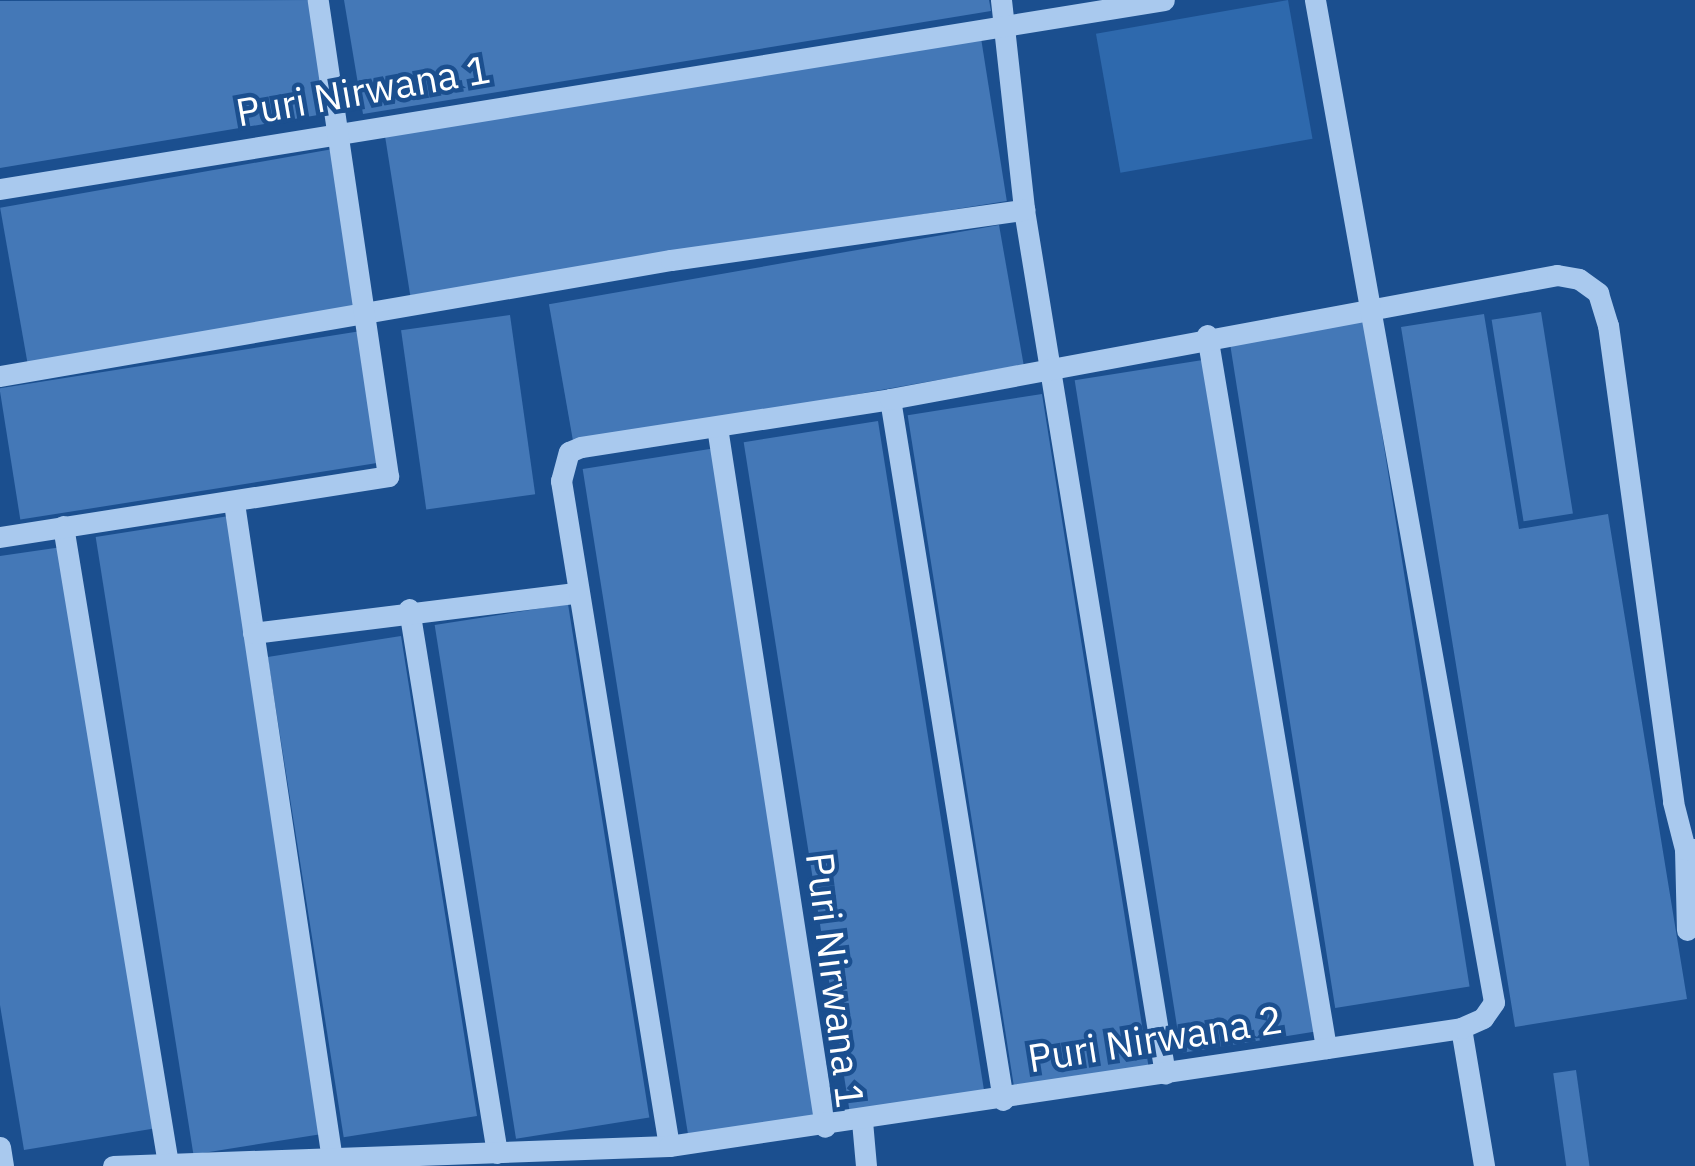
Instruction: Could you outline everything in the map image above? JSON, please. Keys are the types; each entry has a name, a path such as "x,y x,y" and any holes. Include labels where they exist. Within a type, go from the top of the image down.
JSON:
{"street":[{"path":"0,537 388,476 334,134 318,0"},
{"path":"1001,0 1024,210 1165,1074"},
{"name":"Puri Nirwana 1","path":"0,189 1164,0"},
{"path":"1315,0 1367,309"},
{"path":"0,376 1024,210"},
{"path":"669,1146 576,593 561,481 569,452 890,399 1207,335 1557,275 1598,293 1690,849 1687,930"},
{"name":"Puri Nirwana 2","path":"825,1127 1461,1028 1494,1002 1367,309"},
{"path":"1207,335 1327,1048"},
{"path":"890,399 1003,1100"},
{"name":"Puri Nirwana 1","path":"113,1166 331,1153 669,1146 825,1127 717,427"},
{"path":"234,503 331,1153"},
{"path":"63,526 168,1164"},
{"path":"253,633 409,609 576,593"},
{"path":"409,609 496,1153"},
{"path":"1461,1028 1484,1166"},
{"path":"862,1121 866,1166"},
{"path":"0,1147 3,1166"}],"shaded area":[{"path":"1288,0 1312,139 1120,173 1096,34"}],"building":[{"path":"314,0 324,114 0,168 0,1"},
{"path":"344,0 989,0 991,11 363,114"},
{"path":"981,38 1007,201 410,295 384,132"},
{"path":"333,149 361,309 28,367 0,208"},
{"path":"999,225 1024,365 574,444 549,304"},
{"path":"1541,312 1573,513 1524,521 1492,320"},
{"path":"1363,314 1470,987 1335,1008 1229,335"},
{"path":"1484,314 1519,529 1608,514 1687,999 1515,1027 1401,327"},
{"path":"510,315 535,494 426,510 401,330"},
{"path":"361,331 382,462 20,520 0,388"},
{"path":"1209,359 1316,1032 1181,1053 1075,380"},
{"path":"1042,394 1149,1067 1014,1088 908,415"},
{"path":"878,421 985,1095 850,1116 744,442"},
{"path":"716,448 823,1123 690,1144 583,469"},
{"path":"229,516 327,1133 193,1154 96,537"},
{"path":"62,547 157,1128 24,1150 0,1005 0,556"},
{"path":"568,604 649,1118 516,1139 435,625"},
{"path":"401,636 477,1116 344,1137 268,657"},
{"path":"1576,1070 1589,1166 1566,1166 1553,1073"}]}
